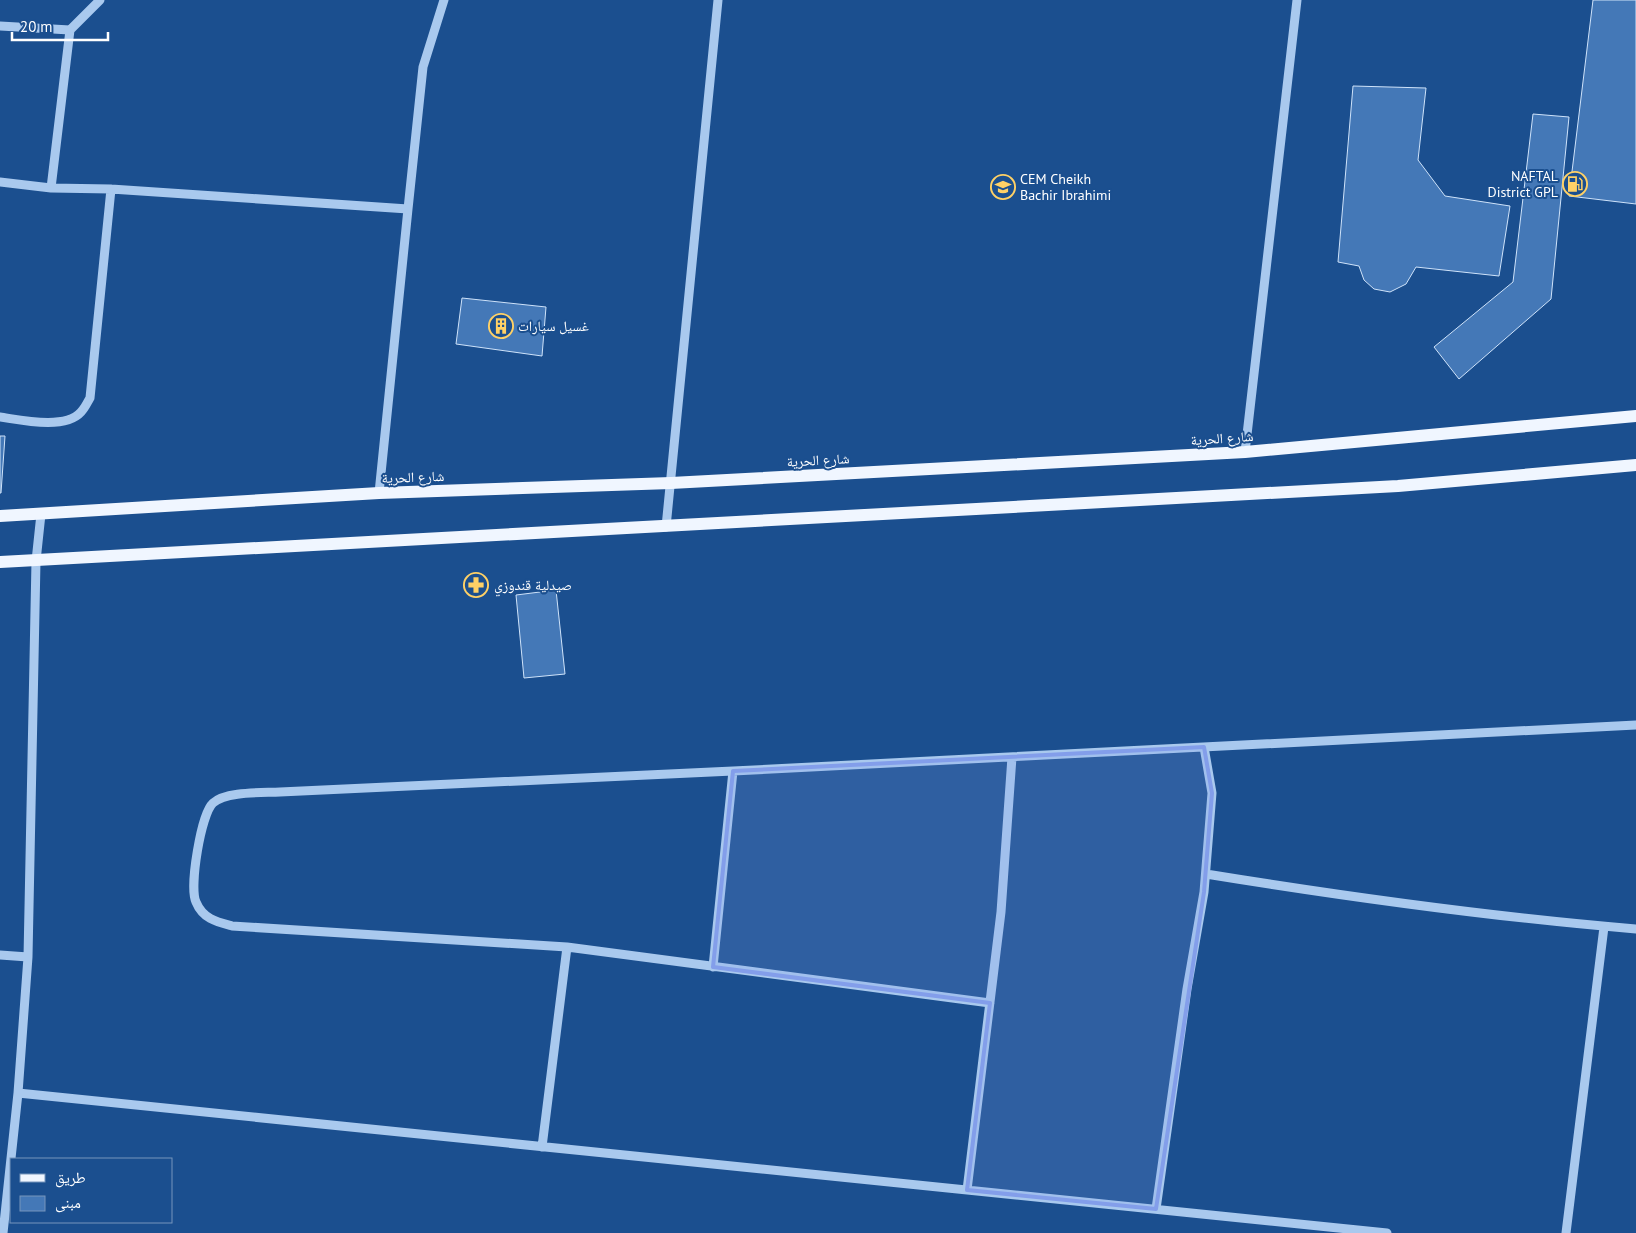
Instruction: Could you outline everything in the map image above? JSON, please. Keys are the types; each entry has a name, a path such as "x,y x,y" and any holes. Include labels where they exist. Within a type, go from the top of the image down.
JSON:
{"main road":[{"name":"شارع الحرية","path":"0,516 379,493 671,483 1245,452 1636,416"},
{"path":"0,562 1398,486 1636,465"}],"street":[{"path":"51,188 70,30 100,0"},
{"path":"379,493 423,67 444,0"},
{"path":"666,526 718,0"},
{"path":"1245,452 1297,0"},
{"path":"0,26 70,30"},
{"path":"0,182 51,188 110,189 408,209"},
{"path":"0,417 59,422 71,419 81,413 90,398 110,189"},
{"path":"11,1158 28,957 36,561 41,514"},
{"path":"990,1003 567,948 232,926 208,919 195,902 194,876 202,825 207,810 214,802 224,796 270,792 733,772 1636,725"},
{"path":"1156,1209 1187,988 1206,874 1212,793 1204,748"},
{"path":"967,1190 1001,912 1012,757"},
{"path":"713,967 733,772"},
{"path":"1206,874 1352,898 1636,929"},
{"path":"1566,1233 1604,927"},
{"path":"542,1146 567,948"},
{"path":"0,955 28,957"},
{"path":"18,1093 1387,1233"},
{"path":"3,1233 10,1168"}],"highlighted area":[{"path":"1204,747 1212,793 1204,892 1156,1209 967,1190 990,1003 713,967 733,771"}],"building":[{"path":"1593,0 1636,0 1636,204 1569,196"},
{"path":"1353,86 1426,88 1418,160 1445,196 1510,206 1499,276 1416,267 1406,284 1390,292 1374,289 1364,280 1359,266 1338,262"},
{"path":"1533,114 1569,117 1551,299 1459,379 1434,347 1513,282"},
{"name":"غسيل سيارات","path":"462,298 546,307 542,356 456,344"},
{"path":"0,436 5,436 1,493 0,493"},
{"path":"556,590 565,674 524,678 516,595"}],"place":[{"name":"NAFTAL District GPL","path":"1575,184"},
{"name":"CEM Cheikh Bachir Ibrahimi","path":"1003,187"},
{"name":"غسيل سيارات","path":"501,326"},
{"name":"صيدلية قندوزي","path":"476,585"}]}
